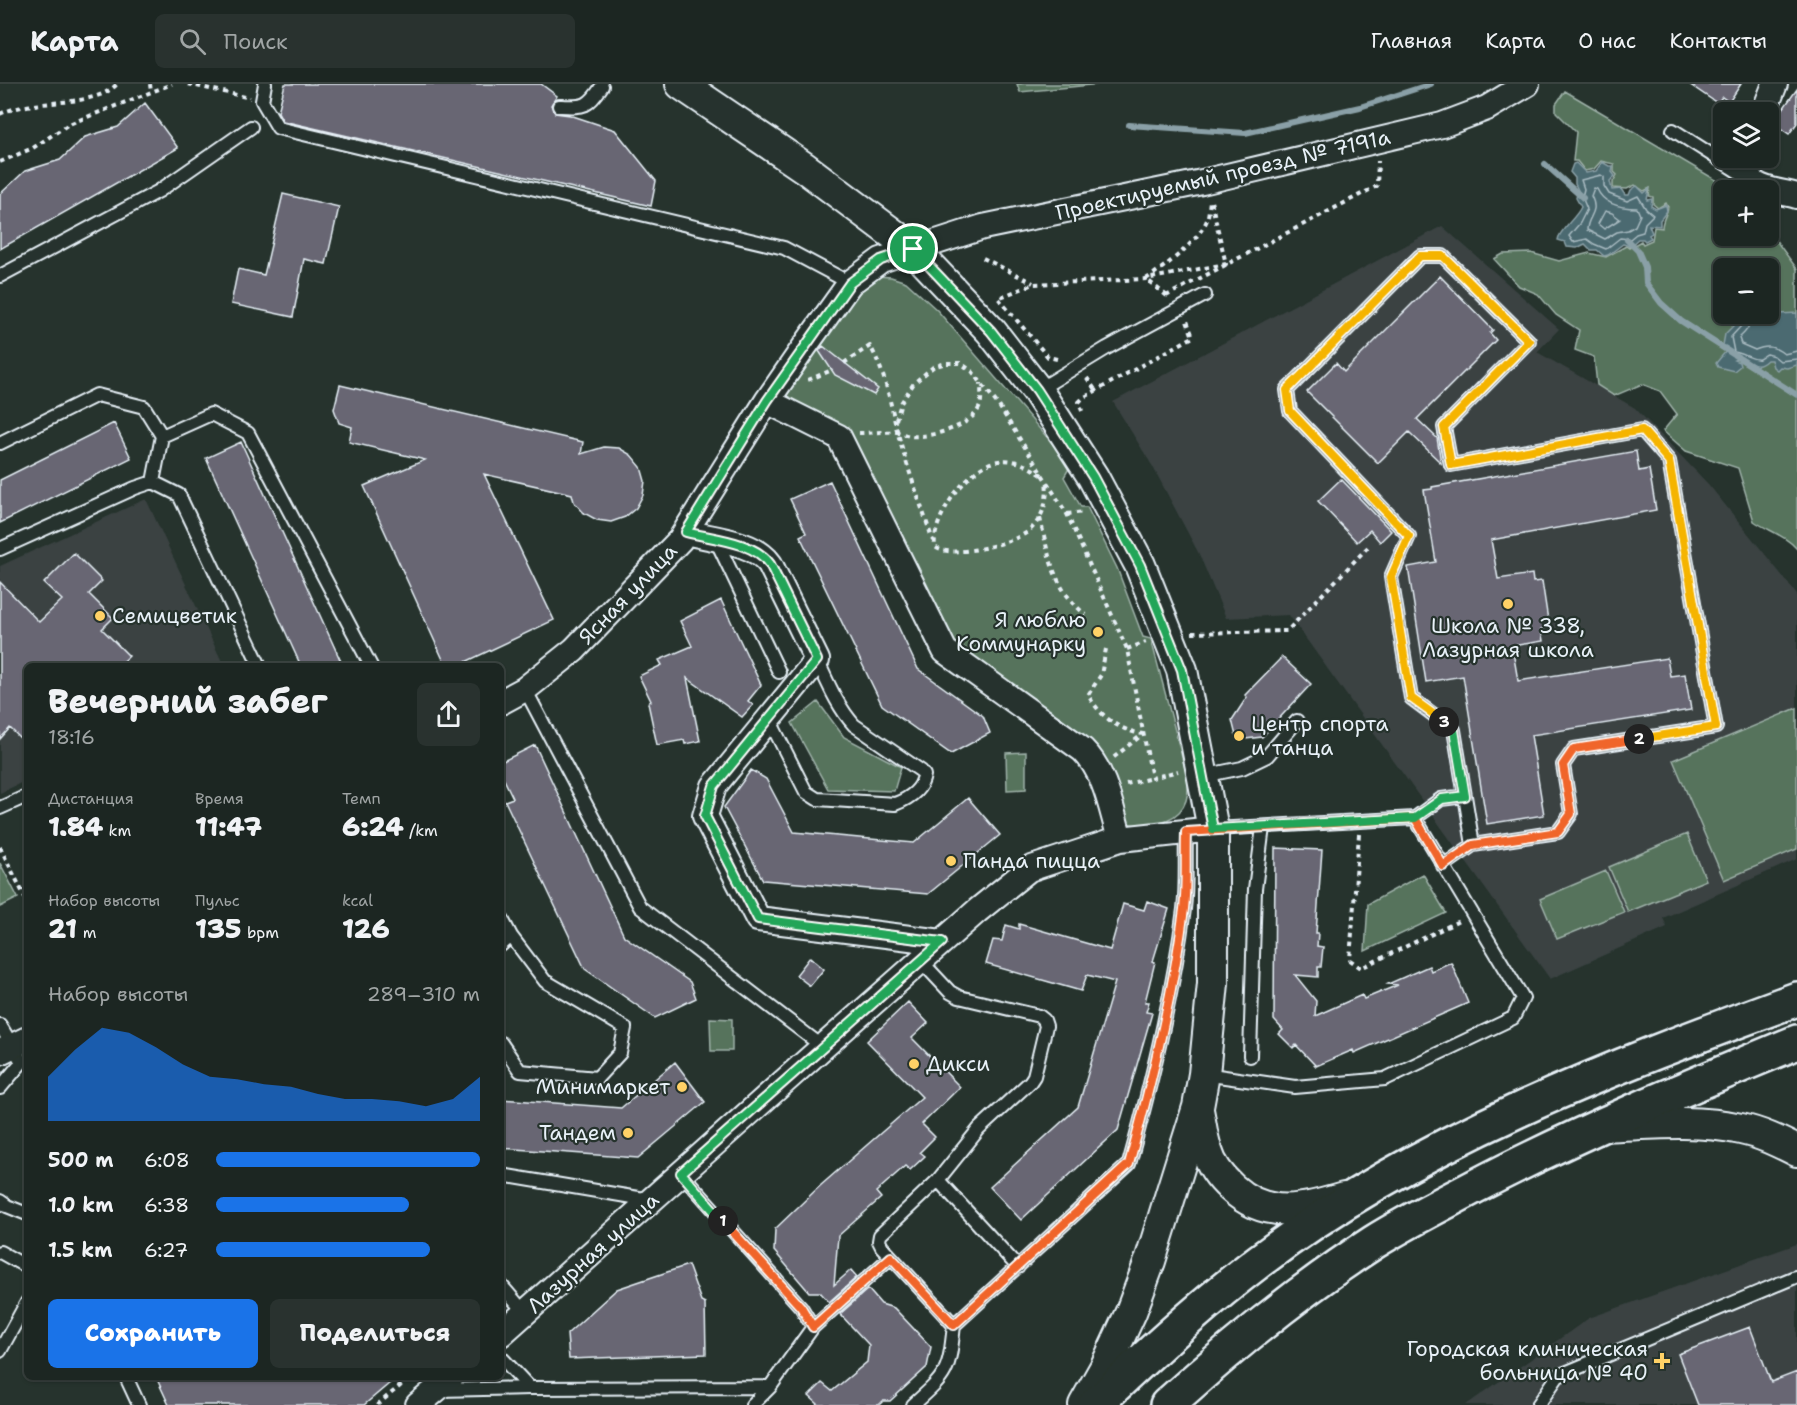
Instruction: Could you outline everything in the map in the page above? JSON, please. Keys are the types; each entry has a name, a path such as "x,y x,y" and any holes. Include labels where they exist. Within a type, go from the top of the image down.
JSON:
{"main road":[{"path":"1095,1405 1153,1349 1241,1275 1307,1227 1364,1192 1492,1123 1601,1074 1797,999"},
{"path":"1167,1405 1248,1334 1290,1301 1377,1241 1498,1174 1596,1127 1797,1042"}],"street":[{"path":"681,84 805,168 913,249 991,331 1037,390 1093,477 1140,565 1158,638 1182,670 1213,983 1204,1074 1198,1107 1150,1261 1131,1312 1106,1366 1084,1405"},
{"name":"Проектируемый проезд № 7191а","path":"913,249 983,227 1202,182 1442,125 1487,108 1527,84"},
{"path":"1768,102 1775,84"},
{"path":"1749,169 1764,189 1797,196"},
{"name":"Ясная улица","path":"504,700 525,689 574,650 680,540 767,401 850,283 881,260 913,249"},
{"path":"767,401 839,437 945,651 1091,758 1103,783 1120,839"},
{"path":"686,532 753,548 763,554 817,660 714,786 705,816 758,919 942,942"},
{"name":"Лазурная улица","path":"504,1331 942,942 1029,869 1120,839 1199,830"},
{"path":"1198,1107 1205,1145 1215,1168 1226,1183 1252,1203 1282,1210 1298,1209 1364,1192"},
{"path":"1596,1127 1678,1123 1712,1125 1767,1136 1797,1151"}],"lane":[{"path":"265,84 262,101 278,128 784,248 850,283"},
{"path":"559,106 582,107 593,100 601,85"},
{"path":"0,276 159,191 250,127"},
{"path":"1673,130 1749,169"},
{"path":"1443,866 1473,845 1558,832 1571,814 1563,765 1574,749 1716,727 1669,461 1642,430 1451,465 1444,427 1529,341 1443,256 1420,256 1287,390 1290,411 1409,536 1391,577 1411,698 1454,730 1473,845"},
{"path":"1037,390 1107,348 1205,295"},
{"path":"0,443 97,395 144,407 162,436 153,482"},
{"path":"162,436 211,414 248,433 369,663"},
{"path":"0,549 153,482 179,495 259,663"},
{"path":"716,540 780,672"},
{"path":"769,719 806,792 811,797 895,804 903,801 920,787 924,775 921,771 854,725 846,717 817,660"},
{"path":"525,689 640,907 823,1047"},
{"path":"1192,773 1242,768 1267,756 1297,721"},
{"path":"913,1405 945,1374 951,1354 954,1325 1129,1164 1140,1126 1172,981 1199,830 1415,818 1442,799 1465,796"},
{"path":"0,808 24,797"},
{"path":"1204,1074 1295,1088 1385,1079 1513,1018 1523,998 1415,818"},
{"path":"1250,1056 1255,889 1263,827"},
{"path":"504,923 511,936 545,981 625,1028 620,1053 597,1078 520,1071 504,1047"},
{"path":"504,942 511,936"},
{"path":"921,961 950,992 959,997 1039,1016 1044,1020 1046,1026 1034,1076 1030,1082 979,1129 938,1180 880,1235 879,1241 891,1257 954,1325"},
{"path":"0,1025 22,1062 0,1088"},
{"path":"681,1173 801,1307 813,1327"},
{"path":"504,1176 651,1200"},
{"path":"938,1180 1018,1267"},
{"path":"0,1201 24,1213"},
{"path":"0,1252 24,1265"},
{"path":"752,1405 771,1387 813,1327 891,1257"},
{"path":"1538,1405 1558,1376 1794,1277"},
{"path":"504,1288 525,1313"},
{"path":"0,1351 24,1307"},
{"path":"504,1360 530,1388"},
{"path":"127,1380 139,1405"},
{"path":"434,1391 530,1388 771,1387"}],"path":[{"path":"0,114 26,105 109,93 117,84"},
{"path":"150,84 151,92"},
{"path":"0,162 33,148 69,124 172,84"},
{"path":"188,84 262,101"},
{"path":"1158,302 1377,186 1379,151"},
{"path":"1146,279 1171,263 1193,240 1206,220 1210,197 1227,264"},
{"path":"983,258 1034,284"},
{"path":"1062,359 1048,357 998,298 1034,284 1146,279 1227,264"},
{"path":"1146,279 1167,296"},
{"path":"1087,418 1079,402 1083,398 1193,337 1182,307"},
{"path":"844,363 870,345 882,369 898,432 935,547 941,551 980,548 1026,533 1040,517 1046,499 1044,477"},
{"path":"896,420 908,390 933,367 946,363 960,363 972,371 999,406 1067,514 1127,649 1152,778 1192,773"},
{"path":"854,434 898,432 909,436 935,434 964,422 976,413 981,399 981,382"},
{"path":"935,547 934,540 937,530 949,503 965,482 981,467 999,460 1012,461 1023,464 1044,477"},
{"path":"1040,517 1058,582 1066,595 1086,615"},
{"path":"1127,649 1158,638 1287,631 1368,547"},
{"path":"1106,650 1101,675 1088,695 1097,709 1111,722 1125,730 1143,734"},
{"path":"1110,760 1143,734"},
{"path":"1360,822 1350,960 1361,968 1473,915"},
{"path":"0,847 24,895"},
{"path":"377,1405 407,1380"}],"shaded area":[{"name":"Школа № 338, Лазурная школа","path":"1442,226 1559,329 1537,352 1635,408 1709,485 1797,594 1797,859 1663,918 1667,927 1550,979 1289,615 1226,618 1199,554 1153,467 1113,402"},
{"name":"Семицветик","path":"146,499 223,663 24,663 24,781 0,793 0,566"},
{"name":"Городская клиническая больница № 40","path":"1797,1244 1797,1405 1466,1405 1589,1318"}],"green space":[{"path":"1017,84 1101,84 1020,92"},
{"path":"1565,91 1716,180 1713,180 1713,246 1779,245 1797,269 1797,549 1783,537 1754,521 1738,468 1686,451 1663,431 1677,414 1660,391 1642,384 1614,396 1597,385 1594,357 1575,350 1579,330 1556,315 1538,294 1519,286 1494,259 1503,254 1531,253 1559,261 1589,253 1606,257 1626,246 1629,248 1641,241 1643,244 1652,240 1654,227 1662,228 1668,207 1666,203 1658,208 1653,204 1653,197 1649,196 1650,188 1644,191 1635,185 1627,189 1613,188 1617,175 1614,172 1614,164 1601,161 1594,169 1585,171 1577,161 1573,161 1576,132 1556,112 1556,104"},
{"path":"876,276 891,277 906,282 937,310 1071,465 1064,477 1081,507 1087,507 1117,568 1143,637 1151,639 1188,780 1187,799 1184,806 1167,820 1141,825 1121,820 1107,763 1071,725 944,638 854,439 835,423 777,393 861,282"},
{"path":"818,702 844,737 901,767 894,791 828,789 792,723"},
{"path":"1797,708 1797,849 1724,880 1673,760"},
{"path":"1026,752 1026,789 1007,790 1006,753"},
{"path":"1687,834 1706,880 1628,912 1609,867"},
{"path":"0,863 18,898 0,907"},
{"path":"1606,871 1624,912 1557,939 1540,899"},
{"path":"1423,874 1446,913 1365,951 1368,904"},
{"path":"710,1018 732,1019 732,1051 711,1051"}],"water":[{"path":"1602,162 1613,166 1612,172 1615,176 1610,181 1612,190 1621,189 1625,195 1629,195 1631,190 1637,186 1644,193 1649,189 1647,200 1652,199 1651,206 1656,209 1666,205 1667,211 1660,220 1660,226 1649,225 1651,238 1645,241 1638,239 1630,246 1623,244 1604,256 1597,250 1591,250 1585,244 1577,248 1567,247 1565,242 1558,240 1581,207 1576,198 1578,190 1575,178 1570,172 1573,164 1576,163 1586,173 1596,171"},
{"path":"1797,313 1797,365 1787,368 1780,367 1777,370 1773,367 1771,360 1760,365 1753,365 1739,358 1734,360 1739,362 1740,366 1734,371 1718,367 1716,363 1727,350 1727,347 1723,345 1725,334 1735,324 1779,324 1779,314"}],"building":[{"path":"285,84 541,84 557,96 551,105 555,113 570,115 615,130 656,181 651,206 283,121 278,112"},
{"path":"1689,84 1741,84 1729,102 1722,97 1716,102"},
{"path":"1797,89 1797,123 1789,134 1779,127 1779,114"},
{"path":"145,103 178,148 0,249 0,194 25,171 60,160 85,137 118,127"},
{"path":"283,194 339,207 326,264 304,259 293,317 231,304 238,269 264,275"},
{"path":"1440,276 1493,330 1490,333 1496,340 1417,419 1437,438 1441,463 1409,432 1378,463 1307,392 1336,363 1344,372"},
{"path":"823,346 878,389 874,395 835,375 819,351"},
{"path":"340,385 583,442 581,454 604,447 619,448 631,455 641,467 645,481 643,495 636,508 625,517 611,522 597,520 584,513 574,502 572,494 484,474 554,620 463,663 445,663 364,486 425,460 349,442 352,427 339,423 334,409"},
{"path":"114,423 131,458 0,523 0,480"},
{"path":"241,442 342,663 300,663 206,458"},
{"path":"1636,451 1639,471 1649,469 1656,510 1491,540 1498,579 1532,574 1533,582 1542,581 1549,627 1541,629 1543,641 1512,646 1518,681 1667,658 1670,676 1685,674 1691,710 1531,735 1544,815 1487,824 1463,676 1426,682 1408,567 1436,562 1424,490"},
{"path":"1341,479 1391,531 1380,542 1370,530 1357,542 1318,501"},
{"path":"830,481 918,669 983,716 990,733 951,754 882,705 800,536 806,533 790,499"},
{"path":"74,553 102,581 89,594 113,618 102,629 129,656 122,663 24,663 24,742 10,728 0,739 0,582 39,622 62,600 44,583"},
{"path":"721,600 761,685 748,701 753,705 742,717 687,678 700,741 685,744 684,740 657,745 648,703 651,701 639,676 662,665 659,660 692,646 680,621"},
{"path":"1282,657 1311,684 1262,737 1237,740 1232,720 1247,697 1245,695"},
{"path":"535,745 624,936 690,982 696,998 655,1018 585,969 505,801 513,798 504,779 504,760"},
{"path":"751,770 766,779 794,832 914,843 968,798 1000,835 928,894 763,880 724,807"},
{"path":"1275,848 1322,850 1316,933 1318,933 1317,946 1323,947 1321,967 1318,967 1318,977 1295,975 1316,1001 1315,1016 1362,995 1364,999 1398,985 1388,984 1429,966 1431,971 1451,962 1468,1003 1354,1053 1353,1050 1316,1066 1296,1045 1293,1048 1279,1034 1283,1030 1274,1020"},
{"path":"1147,901 1169,909 1153,961 1155,962 1145,1002 1149,1002 1146,1012 1152,1013 1118,1130 1021,1220 990,1187 1078,1107 1115,982 1087,975 1081,991 986,964 993,940 1002,941 1006,925 1019,929 1019,924 1110,950 1123,904 1144,910"},
{"path":"810,957 824,969 810,986 796,975"},
{"path":"908,1002 928,1023 912,1038 960,1087 922,1124 935,1137 920,1152 925,1156 910,1170 905,1166 876,1192 881,1198 838,1236 834,1285 851,1270 857,1277 829,1302 820,1292 809,1292 774,1251 775,1229 820,1186 922,1097 867,1041"},
{"path":"675,1062 705,1102 638,1158 504,1148 504,1099 621,1108"},
{"path":"688,1265 701,1301 705,1303 706,1354 569,1359 567,1334 617,1289"},
{"path":"868,1289 881,1304 894,1308 931,1347 927,1367 890,1401 883,1401 879,1405 816,1405 818,1404 809,1396 822,1383 832,1391 867,1362 869,1345 840,1314"},
{"path":"1750,1327 1771,1382 1797,1372 1797,1405 1698,1405 1678,1354"},
{"path":"157,1380 393,1380 364,1405 169,1405"}],"waterway":[{"path":"1129,125 1245,133 1360,107 1431,84"},
{"path":"1545,164 1583,198"},
{"path":"1627,240 1638,251 1645,267 1646,283 1661,303 1681,321 1797,395"}],"place":[{"name":"Школа № 338, Лазурная школа","path":"1508,604"},
{"name":"Семицветик","path":"100,616"},
{"name":"Я люблю Коммунарку","path":"1098,632"},
{"name":"Центр спорта и танца","path":"1239,736"},
{"name":"Панда пицца","path":"951,861"},
{"name":"Дикси","path":"914,1064"},
{"name":"Минимаркет","path":"682,1087"},
{"name":"Тандем","path":"628,1133"},
{"name":"Городская клиническая больница № 40","path":"1662,1361"}],"route":[{"path":"913,249 881,260 850,283 767,401 686,532 753,548 763,554 817,660 714,786 705,816 758,919 942,942 681,1173 801,1307 813,1327 891,1257 954,1325 1129,1164 1140,1126 1172,981 1184,907 1186,832 1415,818 1443,866 1473,845 1558,832 1571,814 1563,765 1574,749 1716,727 1669,461 1642,430 1451,465 1444,427 1529,341 1443,256 1420,256 1287,390 1290,411 1409,536 1391,577 1411,698 1454,730 1465,796 1442,799 1415,818 1213,829 1182,670 1140,565 1093,477 1037,390 991,331 913,249"}]}
